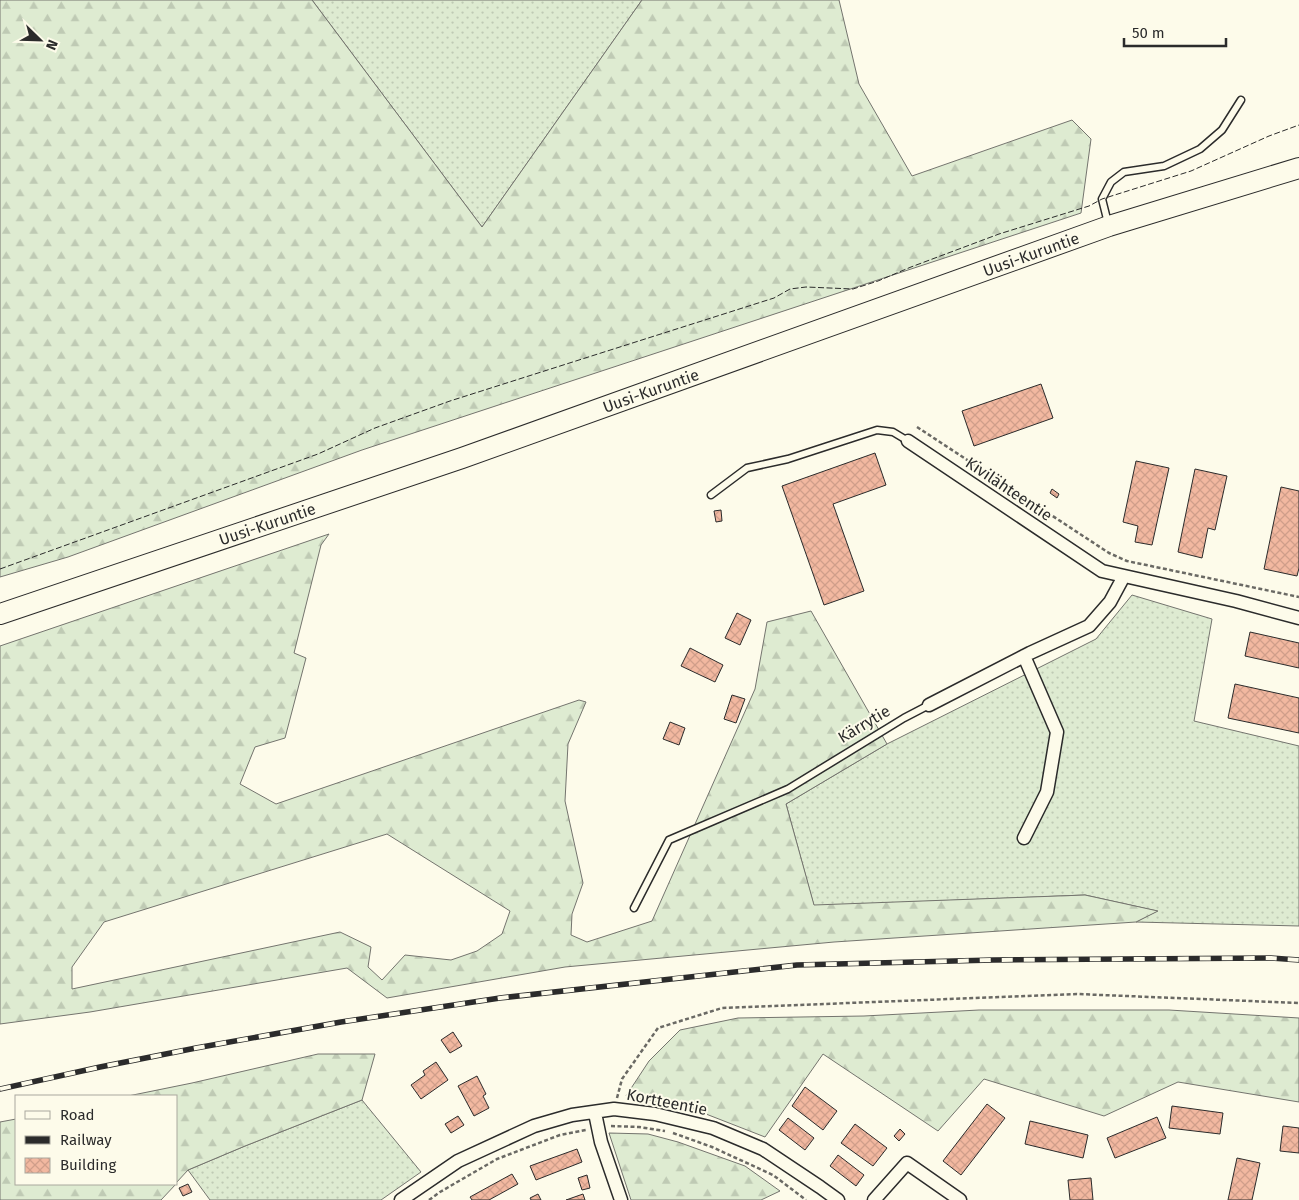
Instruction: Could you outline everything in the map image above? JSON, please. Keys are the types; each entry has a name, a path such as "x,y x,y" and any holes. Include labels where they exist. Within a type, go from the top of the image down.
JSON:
{"main road":[{"name":"Uusi-Kuruntie","path":"0,614 462,458 1109,226 1299,168"}],"street":[{"name":"Kivilähteentie","path":"908,441 1102,571 1236,601 1299,618"},
{"name":"Kärrytie","path":"929,705 1024,656 1089,626 1110,602 1124,576"},
{"path":"1024,656 1057,732 1046,792 1024,838"},
{"name":"Kortteentie","path":"402,1200 458,1161 534,1126 572,1115 614,1109 655,1114 713,1128 763,1149 838,1200"},
{"path":"595,1113 601,1142 621,1200"},
{"path":"874,1200 907,1163 960,1200"}],"lane":[{"path":"1109,226 1102,199 1111,182 1124,172 1164,166 1200,149 1222,130 1241,100"},
{"name":"Kivilähteentie","path":"711,495 747,468 788,459 877,430 894,432 908,441"},
{"name":"Kärrytie","path":"634,908 669,840 788,789 904,718 929,705"}],"path":[{"path":"917,427 1109,553 1127,561 1299,597"},
{"path":"614,1109 622,1079 658,1028 722,1008 1077,994 1299,1003"}],"green space":[{"path":"0,0 312,0 482,227 642,0 839,0 859,84 912,176 1072,120 1091,139 1081,213 362,450 68,557 0,577"},
{"path":"312,0 642,0 482,227"},
{"path":"329,534 321,545 294,653 306,658 285,738 255,747 240,784 276,804 579,700 586,702 568,744 565,801 583,883 572,914 571,935 587,942 652,921 755,689 767,622 811,611 887,744 786,804 814,905 1085,895 1158,911 1136,922 834,942 565,967 387,998 347,968 90,1012 0,1024 0,646","holes":["387,834 510,911 502,934 477,951 451,960 405,955 382,980 368,967 371,947 340,932 72,989 72,967 104,922"]},
{"path":"1132,595 1212,619 1194,721 1299,746 1299,926 1136,922 1157,911 1085,895 814,906 786,804 887,744 1096,639"},
{"path":"979,1010 1169,1010 1299,1018 1299,1102 1178,1082 1104,1116 984,1079 938,1131 823,1054 765,1137 688,1107 626,1096 649,1061 680,1030 738,1018 864,1016"},
{"path":"318,1054 375,1054 362,1100 188,1170 178,1181 178,1095 133,1095"},
{"path":"362,1100 421,1172 381,1200 210,1200 188,1170 245,1146"},
{"path":"15,1119 15,1185 175,1185 161,1200 0,1200 0,1122"},
{"path":"609,1133 648,1134 678,1142 745,1166 780,1191 761,1200 631,1200"}],"building":[{"path":"1041,384 1053,418 974,446 962,411"},
{"path":"875,453 886,485 833,504 864,591 824,605 782,486"},
{"path":"1136,461 1169,468 1152,545 1135,542 1138,526 1123,522"},
{"path":"1195,469 1227,476 1215,530 1208,528 1202,558 1178,552"},
{"path":"1281,487 1299,491 1299,568 1297,576 1264,569"},
{"path":"1052,489 1059,494 1057,498 1050,493"},
{"path":"721,510 722,521 716,522 714,511"},
{"path":"737,613 751,620 740,645 725,638"},
{"path":"1250,632 1299,643 1299,668 1245,656"},
{"path":"690,648 723,665 715,682 681,666"},
{"path":"1235,684 1299,698 1299,733 1228,718"},
{"path":"732,695 745,699 736,723 724,719"},
{"path":"670,722 685,728 679,745 663,739"},
{"path":"453,1032 462,1046 450,1053 441,1040"},
{"path":"436,1062 448,1080 421,1099 411,1085 425,1075 423,1071"},
{"path":"477,1076 486,1094 483,1096 489,1108 474,1116 458,1086"},
{"path":"805,1087 837,1111 823,1130 792,1106"},
{"path":"987,1104 1005,1118 961,1175 943,1161"},
{"path":"1172,1106 1223,1113 1220,1134 1169,1128"},
{"path":"458,1116 464,1125 451,1133 445,1124"},
{"path":"1157,1117 1166,1138 1115,1158 1107,1138"},
{"path":"788,1118 814,1138 805,1150 779,1130"},
{"path":"1030,1121 1088,1135 1083,1158 1025,1144"},
{"path":"855,1124 887,1148 873,1166 841,1143"},
{"path":"1283,1126 1299,1128 1299,1153 1280,1151"},
{"path":"900,1129 905,1134 899,1141 894,1136"},
{"path":"577,1149 582,1162 536,1180 530,1166"},
{"path":"838,1155 864,1175 856,1186 830,1166"},
{"path":"1237,1158 1260,1163 1252,1200 1228,1200"},
{"path":"512,1174 518,1184 489,1200 472,1200 470,1197"},
{"path":"587,1175 590,1188 582,1190 578,1178"},
{"path":"1091,1178 1093,1200 1070,1200 1068,1180"},
{"path":"188,1184 192,1192 183,1196 179,1188"},
{"path":"538,1194 541,1200 531,1200 530,1198"},
{"path":"583,1194 585,1200 566,1200"}],"railway":[{"path":"0,1089 196,1048 341,1022 500,998 797,965 993,960 1271,958 1299,960"}],"fence":[{"path":"0,569 318,454 375,428 450,401 774,298 790,289 806,287 853,289 878,281 999,234 1191,171 1269,136 1299,125"}]}
